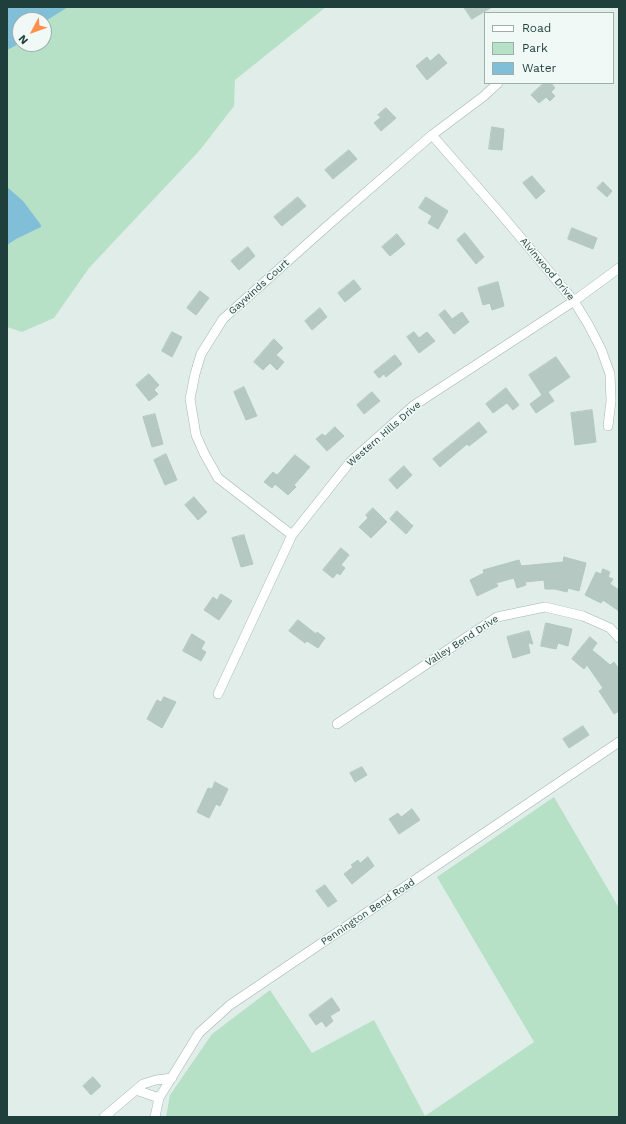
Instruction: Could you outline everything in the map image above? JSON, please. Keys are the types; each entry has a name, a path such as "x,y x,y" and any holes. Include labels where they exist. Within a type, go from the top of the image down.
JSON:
{"street":[{"name":"Gaywinds Court","path":"292,535 218,478 204,453 196,435 190,399 201,354 223,319 432,135 484,96 497,84"},
{"name":"Alvinwood Drive","path":"432,135 574,301 588,324 601,349 610,374 611,401 608,426"},
{"name":"Western Hills Drive","path":"218,694 292,535 350,462 412,406 574,301 619,268"},
{"name":"Valley Bend Drive","path":"337,724 497,617 545,607 583,616 610,628 619,638"},
{"name":"Pennington Bend Road","path":"155,1117 159,1098 199,1033 230,1005 619,742"},
{"path":"104,1117 143,1084 156,1080 172,1078"},
{"path":"136,1090 159,1098"}],"green space":[{"path":"7,7 326,7 235,80 234,106 200,150 89,268 54,318 22,332 7,327"},
{"path":"554,797 619,908 619,1117 166,1117 170,1095 212,1034 270,990 312,1053 374,1020 425,1116 534,1042 437,877"}],"water":[{"path":"7,7 68,7 52,17 52,12 12,12 12,48 7,50"},
{"path":"7,187 23,201 41,227 7,245"}],"building":[{"path":"464,7 492,7 472,19"},
{"path":"439,54 447,63 427,80 416,66 427,57 430,61"},
{"path":"543,84 552,84 555,88 551,92 555,96 550,101 546,97 539,103 531,95"},
{"path":"386,108 396,118 381,131 374,123 381,117 378,115"},
{"path":"492,127 504,129 502,150 489,149"},
{"path":"349,150 357,159 333,179 325,170"},
{"path":"532,176 545,191 536,199 523,183"},
{"path":"603,182 612,191 607,197 597,188"},
{"path":"298,197 306,206 282,226 274,217"},
{"path":"426,197 448,211 438,229 428,223 432,216 419,208"},
{"path":"572,228 597,238 593,249 568,239"},
{"path":"465,233 484,257 476,264 457,240"},
{"path":"397,234 405,244 390,256 382,247"},
{"path":"248,247 255,256 239,270 231,261"},
{"path":"354,280 361,289 345,302 338,293"},
{"path":"498,282 504,306 492,310 490,303 483,305 478,288"},
{"path":"200,291 209,298 196,315 187,308"},
{"path":"320,308 327,317 312,330 305,321"},
{"path":"445,310 452,319 462,312 469,322 454,334 439,315"},
{"path":"172,332 182,337 172,357 162,351"},
{"path":"414,332 419,338 427,332 435,341 419,353 407,337"},
{"path":"274,339 283,348 276,355 284,362 277,370 270,363 263,370 254,362"},
{"path":"395,355 402,364 386,377 384,374 379,378 374,372"},
{"path":"556,357 570,377 548,392 554,401 536,413 530,404 542,395 529,375"},
{"path":"149,374 159,385 154,390 158,394 149,401 136,385"},
{"path":"244,387 257,416 246,420 234,392"},
{"path":"506,388 519,405 513,410 507,403 493,413 486,404"},
{"path":"372,392 380,401 364,414 357,405"},
{"path":"592,410 596,442 575,445 571,413"},
{"path":"155,414 163,444 152,447 143,417"},
{"path":"479,422 487,432 469,446 467,444 440,467 433,459"},
{"path":"335,427 344,436 327,451 316,439 322,434 325,436"},
{"path":"166,454 177,480 165,485 154,460"},
{"path":"295,455 310,467 294,485 296,487 288,495 275,484 272,488 264,482 273,472 277,475"},
{"path":"404,466 412,475 397,489 389,480"},
{"path":"194,497 207,512 198,520 185,505"},
{"path":"373,508 387,522 371,538 359,527 368,518 366,515"},
{"path":"397,511 413,526 406,534 390,519"},
{"path":"244,535 253,564 241,567 232,538"},
{"path":"341,548 349,555 341,565 345,568 340,575 337,573 333,578 323,570"},
{"path":"564,557 586,563 579,591 568,588 567,592 555,589 545,589 544,580 525,582 526,585 517,588 514,578 496,583 498,586 477,596 470,580 484,573 483,570 519,560 521,566 563,562"},
{"path":"603,569 610,572 608,577 613,579 610,584 619,590 619,611 603,600 601,603 585,595 596,572 601,574"},
{"path":"221,594 232,601 219,620 204,610 213,597 217,600"},
{"path":"298,620 316,634 317,632 325,638 318,648 307,641 305,643 289,631"},
{"path":"546,623 572,629 568,646 558,643 556,649 541,646"},
{"path":"529,631 533,644 528,643 530,653 513,658 507,637"},
{"path":"192,634 205,642 201,649 206,652 201,661 183,651"},
{"path":"590,637 597,643 592,650 610,665 614,662 619,669 619,711 614,714 599,691 603,688 587,665 584,669 572,659"},
{"path":"164,697 176,702 162,728 147,719 157,700 161,702"},
{"path":"583,726 589,735 569,748 563,739"},
{"path":"362,767 367,775 355,782 350,773"},
{"path":"215,782 228,789 220,806 216,804 209,818 197,812 208,788 212,789"},
{"path":"412,809 420,820 399,834 389,819 398,813 401,817"},
{"path":"368,857 374,866 352,884 344,874 353,867 351,865 358,860 360,863"},
{"path":"325,885 337,901 328,907 316,891"},
{"path":"332,998 340,1010 330,1016 333,1021 326,1027 322,1021 316,1025 309,1015"},
{"path":"93,1077 101,1086 91,1095 83,1086"}]}
